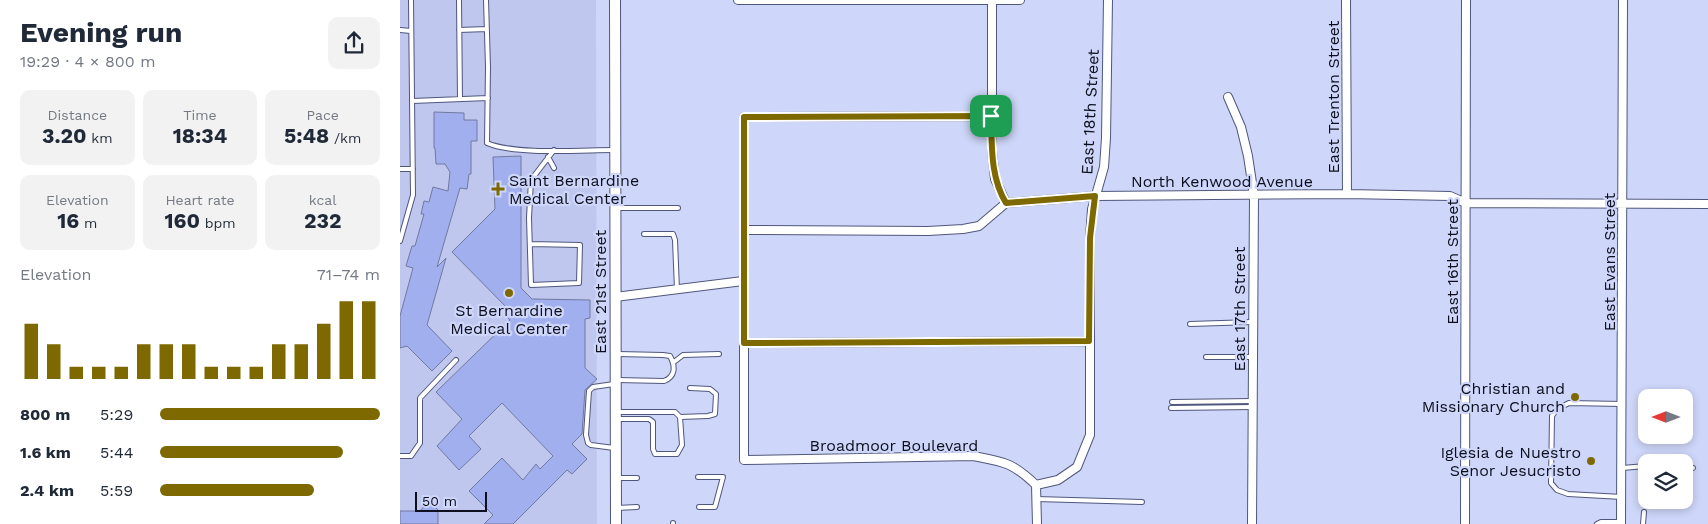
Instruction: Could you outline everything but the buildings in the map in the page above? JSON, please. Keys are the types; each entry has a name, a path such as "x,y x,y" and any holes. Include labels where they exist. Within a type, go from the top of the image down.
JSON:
{"street":[{"name":"East 21st Street","path":"615,0 616,524"},
{"path":"738,0 1020,0"},
{"path":"744,230 928,231 963,229 979,226 1006,203 995,179 992,151 992,0"},
{"name":"East 18th Street","path":"1036,485 1058,480 1077,467 1090,434 1090,238 1095,196 1104,167 1108,0"},
{"name":"East Trenton Street","path":"1346,0 1347,194"},
{"name":"East 16th Street","path":"1465,524 1466,0"},
{"name":"East Evans Street","path":"1621,523 1624,204 1623,0"},
{"name":"East 17th Street","path":"1228,97 1241,127 1248,156 1254,196 1252,524"},
{"path":"991,116 744,117 744,343 1089,341"},
{"name":"North Kenwood Avenue","path":"1006,203 1095,196 1347,194 1450,196 1466,203 1708,204"},
{"path":"615,297 743,281"},
{"name":"Broadmoor Boulevard","path":"744,343 744,460 973,456 1006,462 1022,471 1036,485"},
{"path":"1036,485 1037,524"}],"lane":[{"path":"400,241 413,195 411,0"},
{"path":"459,0 460,99"},
{"path":"486,0 487,143 496,147 554,150 615,150"},
{"path":"459,30 487,29"},
{"path":"400,30 411,30"},
{"path":"412,101 488,98"},
{"path":"530,244 580,245 579,283 531,285 529,218 531,180 554,150"},
{"path":"548,158 554,168"},
{"path":"400,169 413,169"},
{"path":"615,208 678,208"},
{"path":"644,234 673,234 675,240 677,290"},
{"path":"1190,324 1253,322"},
{"path":"616,354 663,355 670,356 674,362 674,374 670,379 664,381 616,382 593,387 589,391 586,435 588,443 616,448"},
{"path":"674,362 683,355 719,354"},
{"path":"1206,356 1253,356"},
{"path":"400,456 411,456 420,443 420,398 456,360"},
{"path":"680,417 715,414 716,394 710,388 690,388"},
{"path":"1172,402 1253,404"},
{"path":"1622,404 1569,403 1557,409 1552,416 1551,484 1557,490 1568,494 1622,497"},
{"path":"1171,408 1253,404"},
{"path":"643,412 675,412 680,417 682,445 676,454 655,454 653,449 653,422 649,419 616,416 643,412"},
{"path":"1622,468 1638,467"},
{"path":"698,477 723,477 715,507 698,507"},
{"path":"616,478 637,478"},
{"path":"1036,499 1142,502"},
{"path":"616,508 637,507"},
{"path":"1643,524 1644,512"},
{"path":"1597,524 1601,522 1621,523"}],"shaded area":[{"name":"Saint Bernardine Medical Center","path":"400,0 596,0 597,524 400,524"}],"place":[{"name":"Saint Bernardine Medical Center","path":"498,189"},
{"name":"St Bernardine Medical Center","path":"509,293"},
{"name":"Christian and Missionary Church","path":"1575,397"},
{"name":"Iglesia de Nuestro Senor Jesucristo","path":"1591,461"}],"route":[{"path":"991,116 995,179 1006,203 1095,196 1090,238 1089,341 744,343 744,117 991,116"}]}
